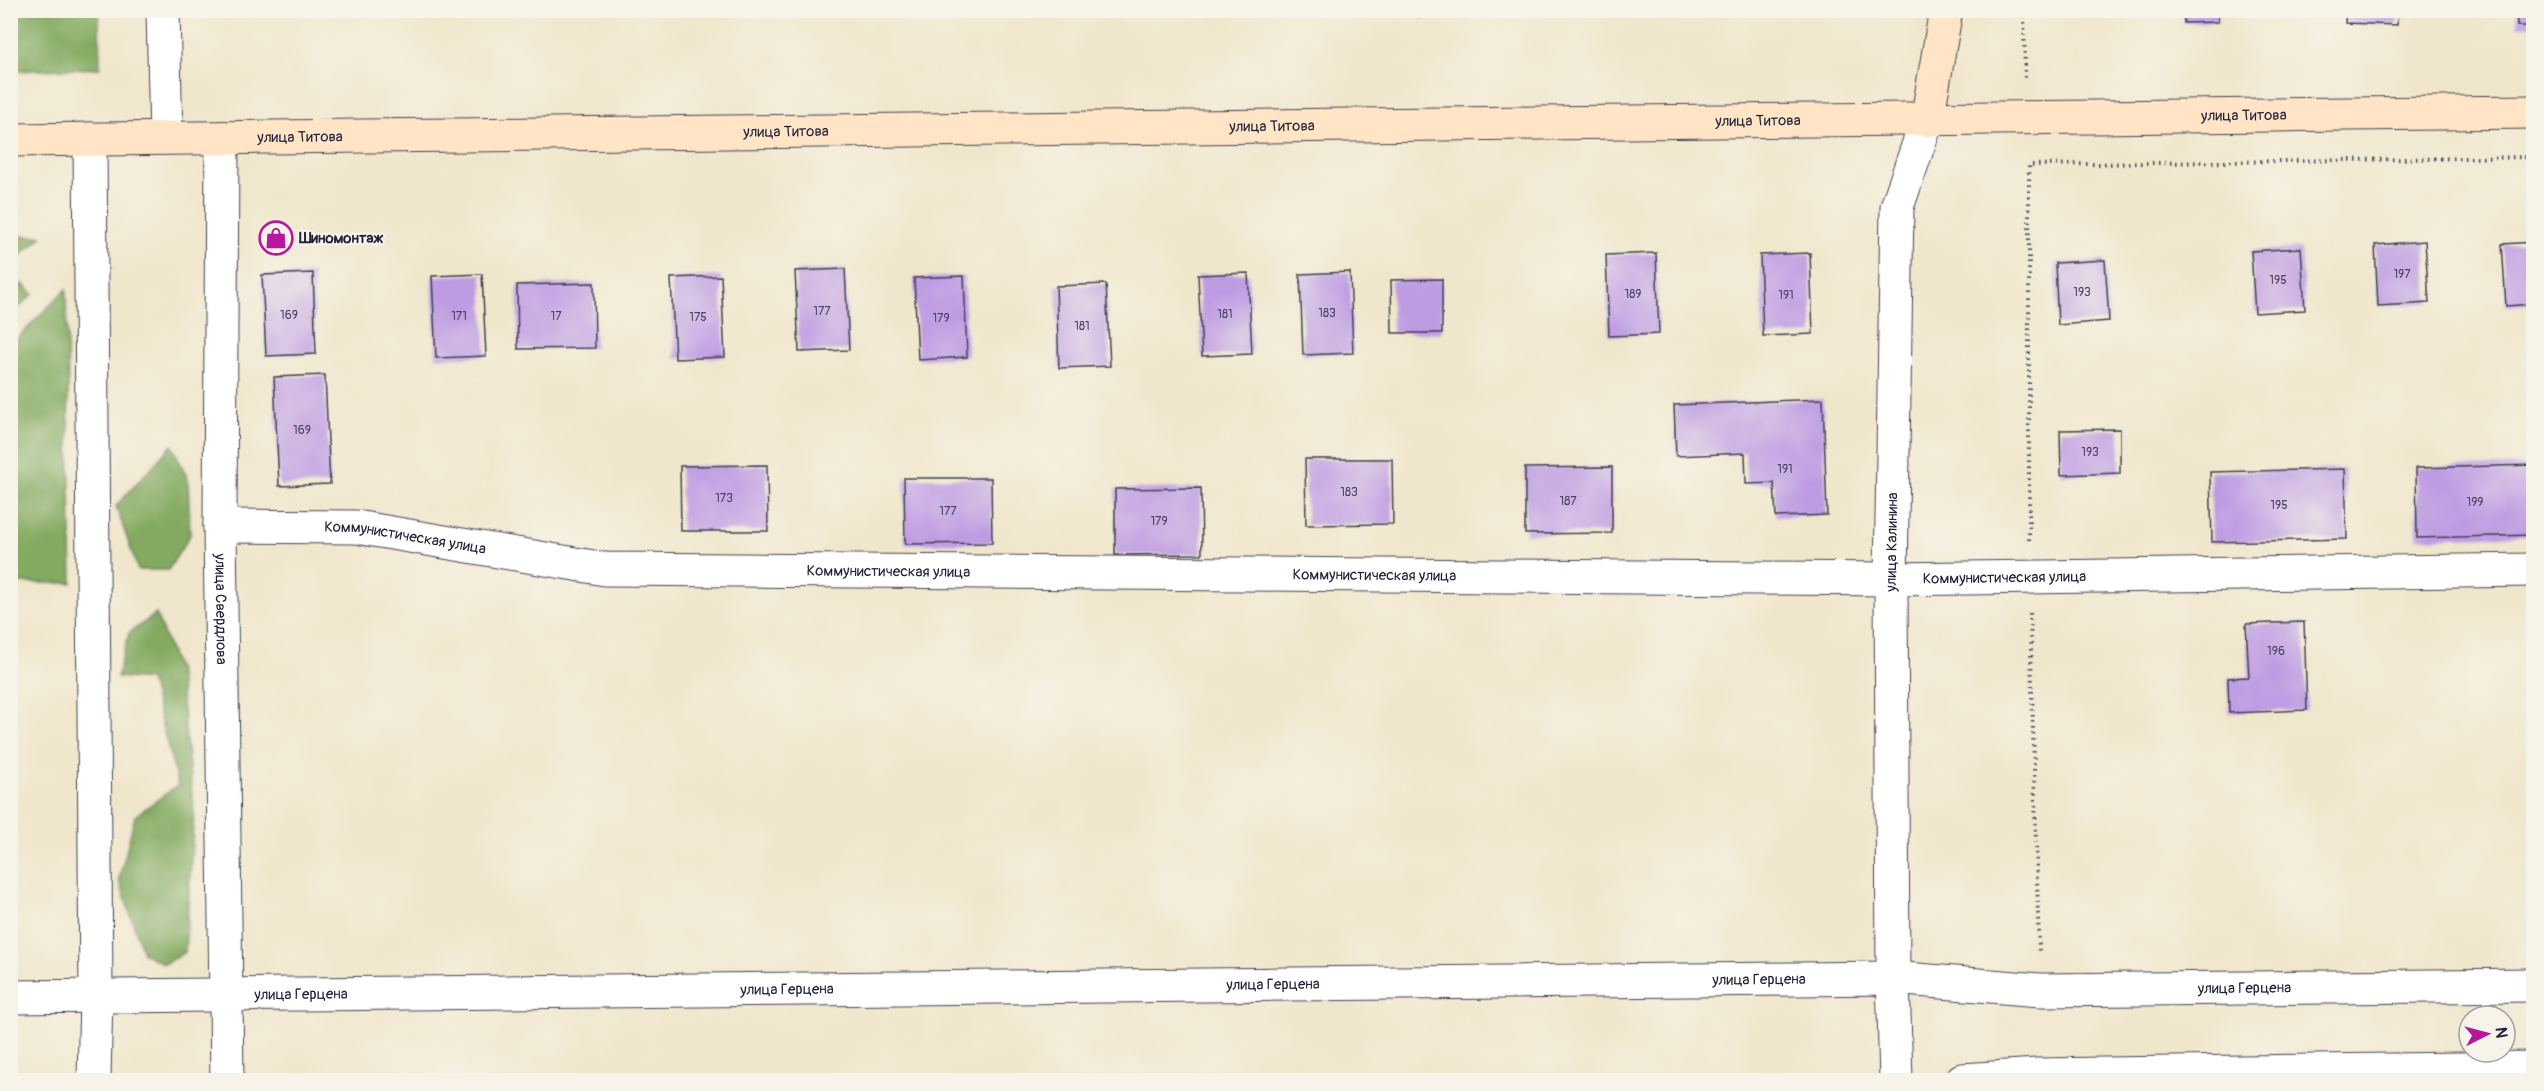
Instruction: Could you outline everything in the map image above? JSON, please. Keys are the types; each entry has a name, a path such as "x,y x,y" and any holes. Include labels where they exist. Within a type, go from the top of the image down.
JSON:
{"main road":[{"name":"улица Калинина","path":"1927,120 1946,10"},
{"name":"улица Титова","path":"10,140 2534,112"}],"street":[{"path":"163,10 166,138"},
{"name":"улица Калинина","path":"1896,1080 1893,978 1891,579 1897,207 1927,120"},
{"name":"улица Свердлова","path":"222,138 220,526 227,1080"},
{"path":"90,139 96,997 94,1080"},
{"name":"Коммунистическая улица","path":"220,526 356,527 605,569 1891,579 2534,570"},
{"name":"улица Герцена","path":"10,997 225,997 1893,978 2040,990 2534,985"},
{"path":"1962,1080 2037,1075 2534,1068"}],"path":[{"path":"2024,10 2026,87"},
{"path":"2040,990 2029,577 2029,165 2534,157"}],"green space":[{"path":"10,11 99,11 100,68 11,71"},
{"path":"11,236 42,236 11,264"},
{"path":"22,283 33,294 11,315 11,293"},
{"path":"66,289 72,583 11,583 11,345"},
{"path":"172,445 188,479 190,535 168,570 138,570 116,506"},
{"path":"156,614 179,674 194,814 185,952 164,964 143,953 119,880 135,816 178,785 150,680 117,677 129,633"}],"building":[{"path":"1418,10 1482,10 1482,15 1418,17"},
{"path":"2183,10 2217,10 2218,22 2184,23"},
{"path":"2346,10 2398,10 2397,25 2345,23"},
{"path":"2517,10 2534,10 2534,26 2517,26"},
{"path":"2425,241 2429,303 2378,306 2375,245"},
{"path":"2534,242 2534,304 2506,306 2502,244"},
{"path":"2301,248 2305,310 2255,313 2251,251"},
{"path":"1656,253 1659,334 1609,336 1606,255"},
{"path":"1810,253 1813,334 1763,336 1760,255"},
{"path":"2105,260 2109,321 2058,325 2055,263"},
{"path":"845,269 849,350 799,352 795,271"},
{"path":"1350,272 1353,353 1303,355 1300,274"},
{"path":"313,273 316,354 266,356 262,275"},
{"path":"1248,273 1252,354 1202,356 1198,275"},
{"path":"482,274 486,356 436,358 432,276"},
{"path":"721,276 725,357 675,359 671,278"},
{"path":"964,276 967,357 918,360 914,278"},
{"path":"1442,279 1442,333 1392,333 1391,280"},
{"path":"594,283 595,348 518,349 517,285"},
{"path":"1106,284 1110,366 1059,368 1056,286"},
{"path":"325,375 330,484 279,486 274,377"},
{"path":"1823,399 1827,515 1776,517 1774,483 1746,484 1745,453 1676,456 1674,405"},
{"path":"2120,429 2120,473 2061,475 2060,430"},
{"path":"1305,459 1392,459 1393,524 1306,525"},
{"path":"767,465 768,531 681,531 680,466"},
{"path":"2534,465 2534,535 2417,538 2416,468"},
{"path":"1612,467 1612,533 1525,534 1525,468"},
{"path":"2345,469 2347,539 2212,542 2210,472"},
{"path":"904,478 991,478 992,543 905,544"},
{"path":"1201,488 1202,554 1115,555 1115,489"},
{"path":"2304,622 2307,710 2229,713 2228,678 2249,677 2246,624"}],"place":[{"name":"Шиномонтаж","path":"276,238"}]}
